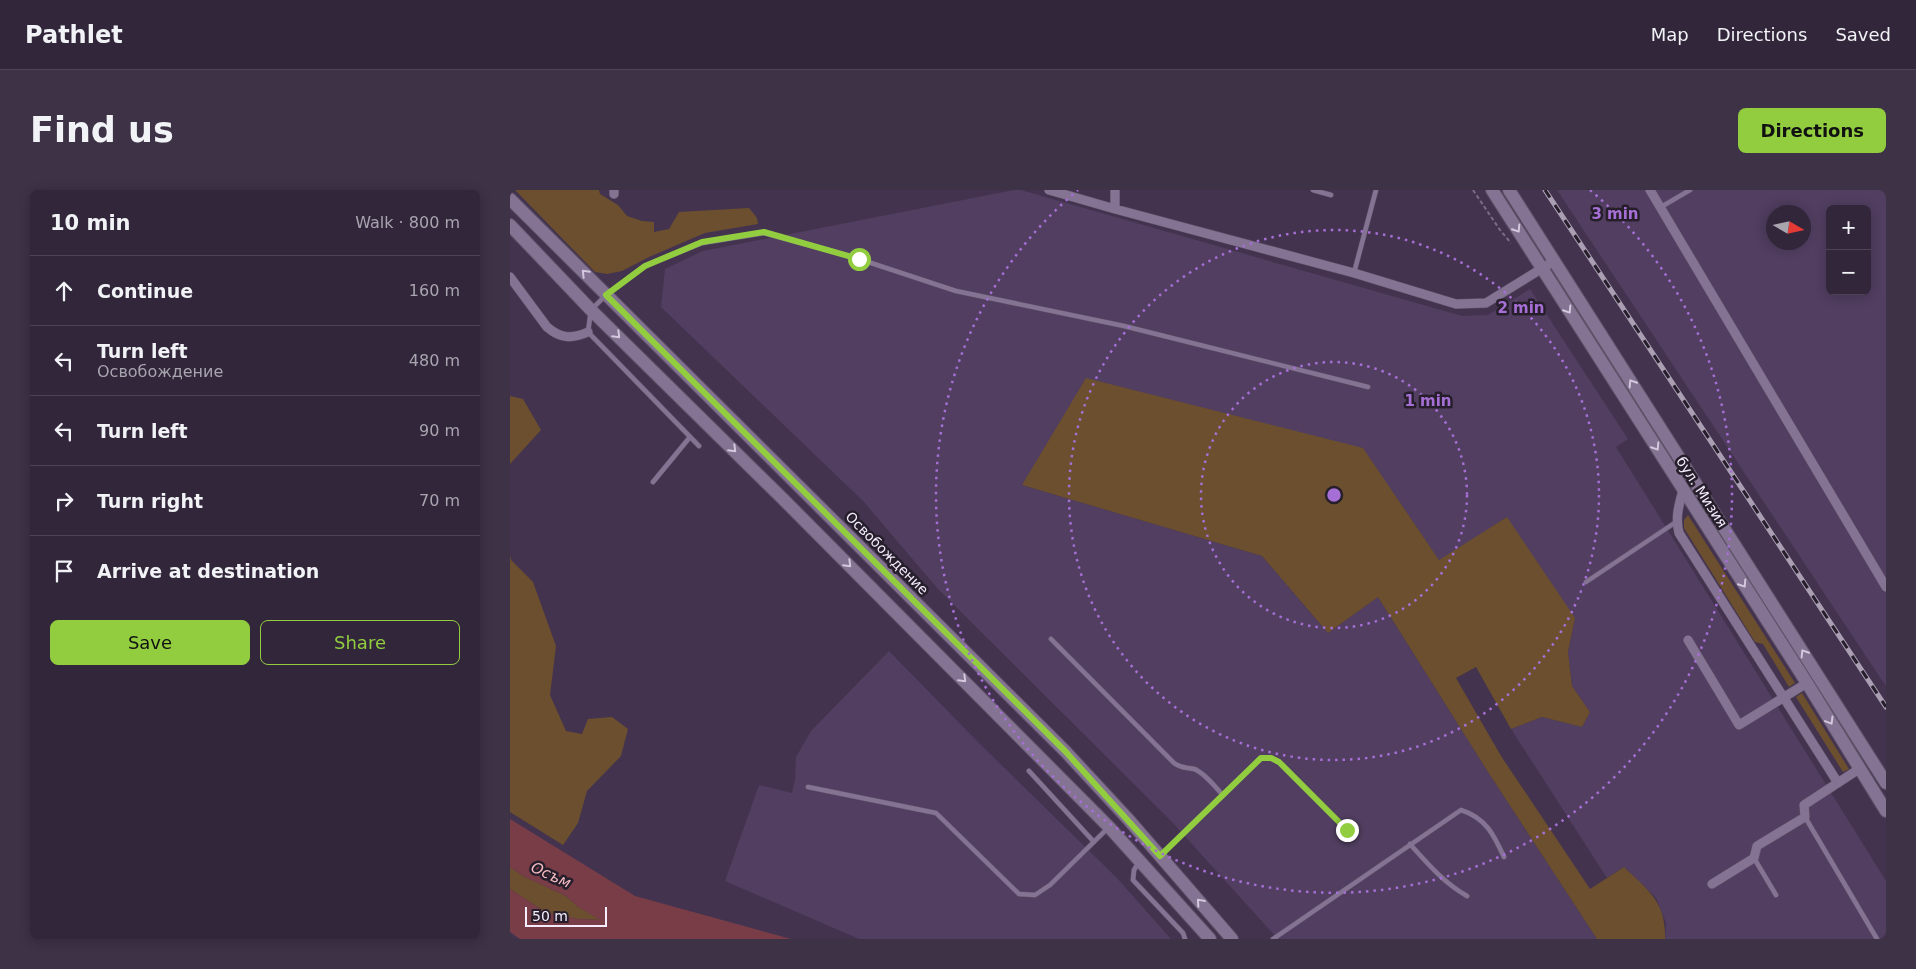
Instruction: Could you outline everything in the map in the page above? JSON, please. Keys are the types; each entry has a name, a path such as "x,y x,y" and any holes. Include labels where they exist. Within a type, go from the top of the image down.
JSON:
{"street":[{"path":"1049,190 1456,304 1486,303 1554,261"},
{"path":"1114,190 1115,209"},
{"name":"бул. Мизия","path":"1492,190 1886,811"},
{"name":"бул. Мизия","path":"1509,190 1886,782"},
{"path":"1650,190 1886,587"},
{"name":"Освобождение","path":"510,199 1065,751 1232,939"},
{"path":"510,225 591,310 784,500 1109,827 1210,939"},
{"path":"510,277 547,327 554,333 570,338 588,332"},
{"path":"1683,490 1677,511 1676,522 1679,533 1838,783"},
{"path":"1688,640 1740,725 1806,683"},
{"path":"1712,884 1754,858 1757,846 1805,816 1804,805 1859,769"}],"lane":[{"path":"1313,190 1331,195"},
{"path":"1354,274 1376,190"},
{"path":"1660,208 1690,190"},
{"path":"699,446 588,332 591,310 606,295 645,266 702,242 764,232 859,259 956,291 1131,328 1368,387"},
{"path":"653,482 690,436"},
{"path":"1586,582 1676,522"},
{"path":"1051,639 1174,763 1180,768 1194,769 1222,794"},
{"path":"1160,856 1261,758 1271,758 1279,762 1347,830"},
{"path":"1029,772 1094,842"},
{"path":"808,787 936,813 1019,894 1035,895 1050,885 1109,827"},
{"path":"1274,939 1461,810 1475,815 1493,834 1504,857"},
{"path":"1805,816 1876,939"},
{"path":"1410,844 1439,877 1467,896"},
{"path":"1754,858 1776,895"},
{"path":"1139,861 1134,870 1133,880 1182,933 1185,939"}],"path":[{"path":"1473,190 1500,230 1515,248"}],"shaded area":[{"path":"515,190 599,190 600,194 618,205 627,216 642,221 654,222 654,232 669,229 679,212 749,208 757,218 758,224 705,233 622,271 607,274 595,272"},
{"path":"1021,190 1462,316 1488,315 1530,289 1628,439 1616,447 1886,881 1886,939 1665,939 1666,923 1656,898 1624,867 1607,878 1511,729 1542,717 1582,727 1590,712 1572,686 1568,652 1575,618 1439,560 1362,448 1022,485 1262,556 1328,633 1378,597 1488,772 1597,939 1278,939 1172,822 938,589 863,501 661,307 665,269 703,251"},
{"path":"1557,190 1886,190 1886,686"},
{"path":"1086,378 1363,448 1439,560 1507,517 1575,618 1568,652 1572,686 1590,712 1582,727 1542,717 1511,729 1476,667 1456,678 1501,756 1590,889 1624,867 1648,891 1659,906 1665,926 1665,939 1597,939 1488,772 1378,597 1328,633 1262,556 1022,485"},
{"path":"510,396 523,399 541,430 510,464"},
{"path":"1688,515 1795,683 1789,687 1763,644 1755,642 1684,528 1684,520"},
{"path":"510,555 511,560 533,582 556,646 550,695 566,731 582,734 588,719 612,717 628,729 621,756 587,791 578,823 563,845 510,812"},
{"path":"889,651 978,742 1117,878 1171,939 859,939 725,881 759,785 792,793 795,780 796,757 811,731"},
{"path":"1802,693 1849,769 1843,772 1796,697"},
{"path":"510,867 523,876 566,896 577,906 601,920 577,919 545,912 510,889"}],"water":[{"name":"Осъм","path":"510,819 635,896 791,939 520,939 510,932 510,889 545,912 577,919 600,920 577,906 566,896 523,876 510,867"}],"railway":[{"path":"1545,190 1886,707"}],"route":[{"path":"859,259 764,232 702,242 645,266 606,295 1065,751 1160,856 1261,758 1271,758 1279,762 1347,830"}]}
